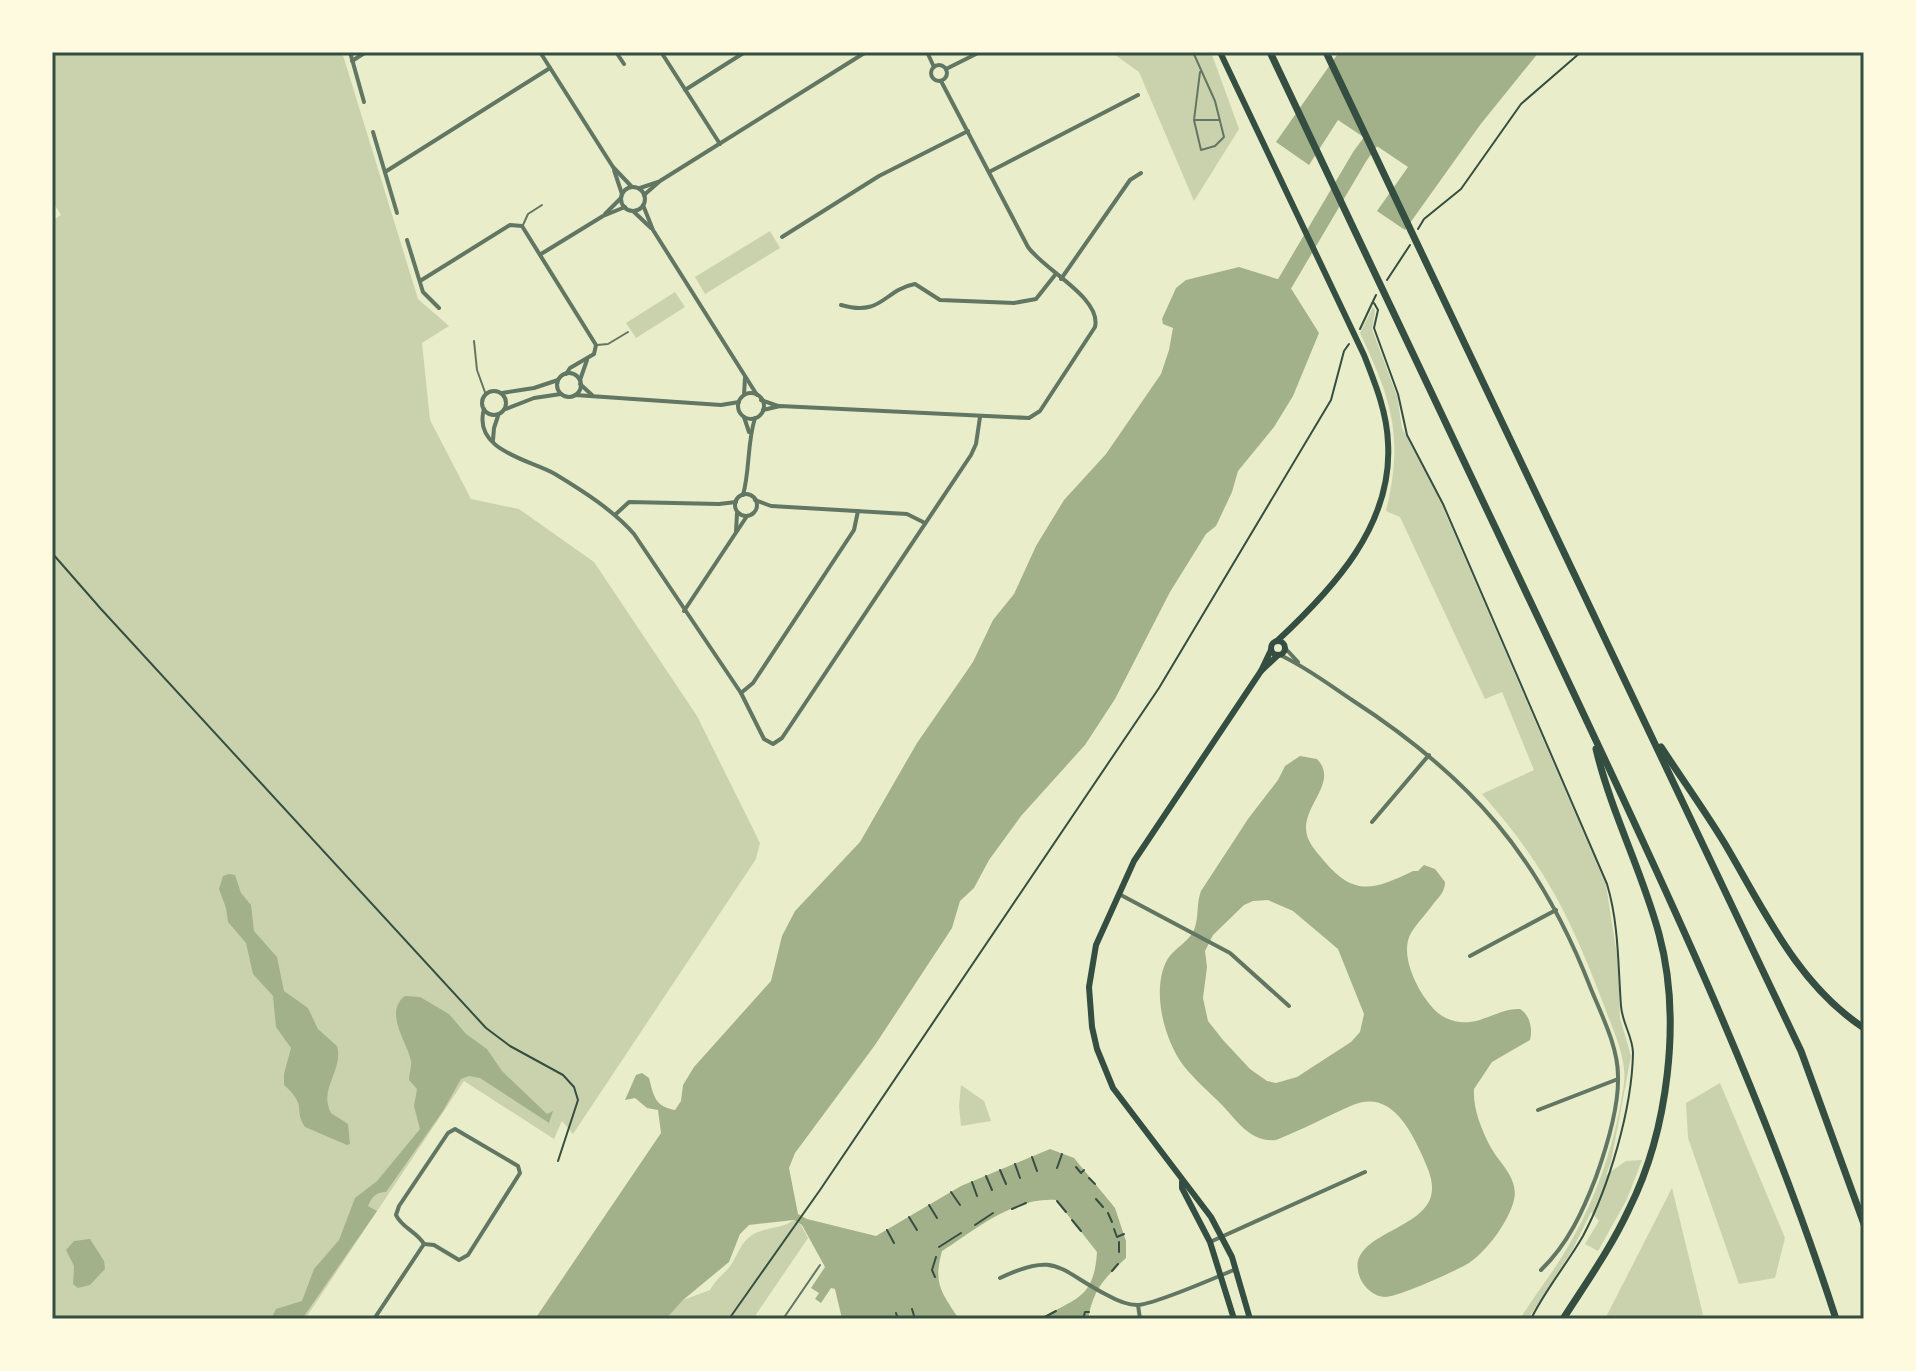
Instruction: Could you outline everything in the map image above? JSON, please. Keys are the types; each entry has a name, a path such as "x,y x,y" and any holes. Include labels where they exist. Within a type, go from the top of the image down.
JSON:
{"highway":[{"path":"1270,52 1592,731 1712,995 1803,1217 1836,1319"},
{"path":"1326,52 1801,1051 1864,1224"},
{"path":"1646,725 1725,844 1765,918 1803,971 1851,1020 1864,1028"},
{"path":"1563,1319 1630,1207 1652,1151 1665,1095 1670,1027 1660,938 1640,873 1602,772 1592,731"}],"main road":[{"path":"1220,52 1364,355 1382,401 1389,444 1386,480 1376,517 1360,549 1294,626 1273,643 1261,671 1146,842 1117,893 1092,963 1089,991 1092,1027 1097,1049 1113,1088 1182,1182 1189,1185 1201,1201 1222,1236 1236,1269 1250,1319"},
{"path":"1261,671 1282,651 1294,626"},
{"path":"1277,641 1282,651"},
{"path":"1271,650 1282,651"},
{"path":"1182,1182 1182,1188 1210,1242 1234,1319"}],"street":[{"path":"350,52 364,102"},
{"path":"352,61 366,52"},
{"path":"540,52 613,167 644,195"},
{"path":"616,52 624,64"},
{"path":"685,90 745,52"},
{"path":"763,410 761,400 653,230 643,205 644,195 660,181 866,52"},
{"path":"761,400 780,406 1021,419 1035,415 1095,327 1095,316 1080,293 1055,275 1028,247 941,81 932,77 934,67 927,52"},
{"path":"946,69 980,52"},
{"path":"663,55 720,144"},
{"path":"934,67 942,65 946,69 947,76 941,81"},
{"path":"385,172 550,68"},
{"path":"989,172 1138,95"},
{"path":"782,237 879,176 968,131"},
{"path":"373,132 397,213"},
{"path":"613,167 625,207 653,230"},
{"path":"1061,279 1130,180 1141,173"},
{"path":"603,216 622,196 635,188 660,181"},
{"path":"633,211 643,205"},
{"path":"541,254 603,216 625,207"},
{"path":"420,281 510,225 522,226 596,345 596,351 558,380 520,391 492,391 482,402 483,423 493,440 508,455 555,474 616,514 634,534 741,693 764,739 770,744 782,738 973,450 980,417"},
{"path":"407,240 425,294 439,308"},
{"path":"841,305 870,308 915,284 940,300 1027,301 1044,293 1055,275"},
{"path":"575,395 587,360"},
{"path":"566,374 576,376 592,395"},
{"path":"745,378 739,410 749,432 749,495"},
{"path":"558,380 561,394"},
{"path":"500,393 506,402 504,410"},
{"path":"493,440 499,414 534,398 561,394 568,397 592,395 607,399 721,405 739,402"},
{"path":"744,395 757,395"},
{"path":"721,405 739,410"},
{"path":"749,432 755,418 763,410 780,406"},
{"path":"484,409 489,414 499,414"},
{"path":"744,417 755,418"},
{"path":"616,514 629,502 736,502 743,495 747,481"},
{"path":"743,495 771,506 907,514 925,523"},
{"path":"755,500 755,511"},
{"path":"736,502 736,534"},
{"path":"719,504 747,516"},
{"path":"684,611 747,516 771,506"},
{"path":"741,693 753,683 854,530 858,511"},
{"path":"1282,651 1390,725 1473,795 1530,864 1576,948 1617,1060 1618,1079 1604,1155 1590,1190 1568,1239 1541,1270"},
{"path":"1372,822 1429,755"},
{"path":"1117,893 1210,941 1246,966 1289,1006"},
{"path":"1470,956 1557,909"},
{"path":"1538,1110 1618,1079"},
{"path":"459,1130 519,1167 519,1177 466,1257 457,1260 434,1245 424,1244 418,1234 397,1220 396,1212 449,1131 459,1130"},
{"path":"1210,1242 1365,1172"},
{"path":"374,1319 424,1244"},
{"path":"1000,1278 1021,1268 1045,1263 1063,1269 1117,1300 1138,1305 1236,1269"},
{"path":"1138,1305 1140,1319"}],"lane":[{"path":"1193,52 1215,101 1224,137 1215,146 1201,150 1194,120 1200,72"},
{"path":"1194,120 1220,120"},
{"path":"522,226 528,214 542,205"},
{"path":"596,345 608,344 628,332"},
{"path":"474,341 477,370 486,395"},
{"path":"783,1319 820,1265"}],"path":[{"path":"1424,219 1461,189 1487,148 1521,104 1581,52"},
{"path":"1373,303 1378,308 1374,328 1398,394 1407,435 1443,504 1595,853 1609,888 1615,925 1621,1011 1633,1052 1615,1156 1601,1198 1581,1238 1531,1319"},
{"path":"729,1319 1159,688 1331,400 1344,351"},
{"path":"52,553 486,1028 517,1051 557,1070 570,1082 578,1100 558,1161"},
{"path":"1057,1168 1062,1154"},
{"path":"1032,1157 1037,1171"},
{"path":"1015,1164 1020,1178"},
{"path":"1076,1167 1081,1173 1084,1170"},
{"path":"1000,1170 1006,1184"},
{"path":"986,1176 992,1190"},
{"path":"1089,1178 1095,1184"},
{"path":"972,1182 977,1196"},
{"path":"951,1192 960,1205"},
{"path":"1096,1199 1101,1206 1107,1198"},
{"path":"1057,1201 1066,1212"},
{"path":"1012,1209 1026,1203"},
{"path":"929,1205 937,1218"},
{"path":"975,1225 993,1213"},
{"path":"1108,1213 1112,1222"},
{"path":"1110,1218 1117,1215"},
{"path":"909,1217 917,1230"},
{"path":"1072,1220 1081,1231"},
{"path":"1114,1229 1117,1237 1124,1234"},
{"path":"887,1230 894,1243"},
{"path":"939,1247 961,1233"},
{"path":"1119,1242 1119,1250 1126,1249"},
{"path":"935,1277 932,1270 936,1257"},
{"path":"1112,1271 1118,1264"},
{"path":"912,1309 915,1319"},
{"path":"1043,1318 1056,1311"},
{"path":"1083,1319 1085,1312 1089,1312"},
{"path":"896,1313 898,1319"}],"shaded area":[{"path":"52,52 342,52 418,299 449,326 422,343 430,420 471,499 519,509 594,562 697,716 760,843 756,859 573,1134 562,1121 554,1139 464,1081 305,1319 52,1319 52,221 61,215 52,201"},
{"path":"1111,52 1211,52 1239,129 1194,201 1139,72"},
{"path":"1339,52 1539,52 1480,125 1405,230 1377,211 1408,167 1338,120 1309,165 1276,142"},
{"path":"770,231 780,248 705,294 695,277"},
{"path":"1239,267 1287,282 1319,333 1293,396 1274,427 1238,471 1216,526 1206,534 1170,592 1115,699 1085,745 1021,816 989,860 974,888 960,901 952,928 875,1045 795,1153 789,1168 798,1214 876,1236 961,1186 1050,1149 1074,1158 1115,1208 1126,1241 1126,1258 1101,1285 1093,1299 1088,1319 1039,1319 1081,1295 1092,1279 1097,1252 1056,1200 1040,1200 996,1216 942,1251 938,1271 940,1287 959,1319 842,1319 835,1289 831,1288 821,1303 815,1299 819,1293 811,1288 825,1267 802,1225 794,1220 749,1225 740,1234 729,1262 683,1300 666,1319 535,1319 661,1133 658,1110 647,1108 635,1098 625,1100 636,1075 642,1073 649,1078 656,1100 675,1110 681,1101 683,1085 694,1067 771,981 782,936 795,911 860,842 917,743 973,662 993,620 1014,594 1036,546 1064,500 1106,454 1161,374 1173,328 1163,324 1162,319 1176,288 1186,280"},
{"path":"675,292 685,307 636,338 626,323"},
{"path":"1373,307 1372,329 1397,396 1402,428 1438,496 1606,885 1618,962 1620,1018 1631,1056 1606,1175 1626,1161 1642,1160 1627,1199 1598,1251 1585,1244 1599,1221 1591,1212 1573,1249 1528,1319 1520,1319 1570,1243 1597,1186 1616,1124 1624,1083 1623,1064 1619,1044 1593,976 1555,895 1523,845 1482,794 1534,770 1502,692 1485,699 1400,517 1386,511 1394,461 1392,419 1380,379 1360,333"},
{"path":"1300,756 1317,759 1323,767 1323,784 1307,819 1306,832 1315,850 1342,878 1352,884 1373,886 1418,871 1424,865 1435,869 1445,882 1442,893 1411,933 1407,949 1413,975 1432,1007 1449,1019 1460,1022 1520,1009 1531,1027 1530,1040 1492,1062 1474,1089 1476,1111 1484,1132 1514,1185 1514,1200 1507,1217 1490,1243 1469,1263 1392,1296 1381,1297 1368,1289 1361,1280 1358,1265 1362,1253 1372,1243 1413,1218 1425,1208 1431,1196 1428,1170 1404,1123 1388,1107 1366,1102 1276,1140 1259,1138 1239,1124 1183,1065 1170,1042 1162,1014 1162,972 1170,955 1193,932 1201,891 1285,766","holes":["1268,900 1293,911 1338,949 1364,1014 1360,1032 1351,1042 1297,1077 1276,1083 1267,1081 1250,1069 1208,1021 1203,998 1207,967 1205,951 1213,935 1244,905"]},
{"path":"235,875 241,893 251,905 254,931 277,957 284,991 308,1008 318,1029 337,1046 337,1064 329,1087 328,1104 331,1113 348,1124 350,1144 305,1127 296,1098 284,1085 291,1048 276,1027 273,996 253,974 246,943 228,922 219,889 223,876"},
{"path":"405,996 420,997 449,1014 466,1034 487,1049 502,1071 547,1114 553,1111 549,1123 480,1078 469,1076 461,1079 443,1111 386,1192 377,1194 371,1200 368,1206 377,1211 302,1319 271,1319 276,1309 302,1301 314,1269 339,1240 355,1198 377,1181 420,1129 414,1106 417,1089 409,1080 411,1061 396,1019 399,1003"},
{"path":"1720,1083 1785,1238 1775,1278 1739,1284 1688,1138 1686,1103"},
{"path":"961,1085 984,1101 991,1121 961,1126"},
{"path":"1672,1188 1703,1315 1687,1319 1605,1319"},
{"path":"794,1220 801,1225 808,1238 753,1319 666,1319 683,1300 710,1290 751,1235"},
{"path":"90,1239 104,1261 105,1269 90,1285 78,1288 73,1284 74,1266 66,1250 74,1241"}],"waterway":[{"path":"1275,300 1360,156 1380,129"}]}
